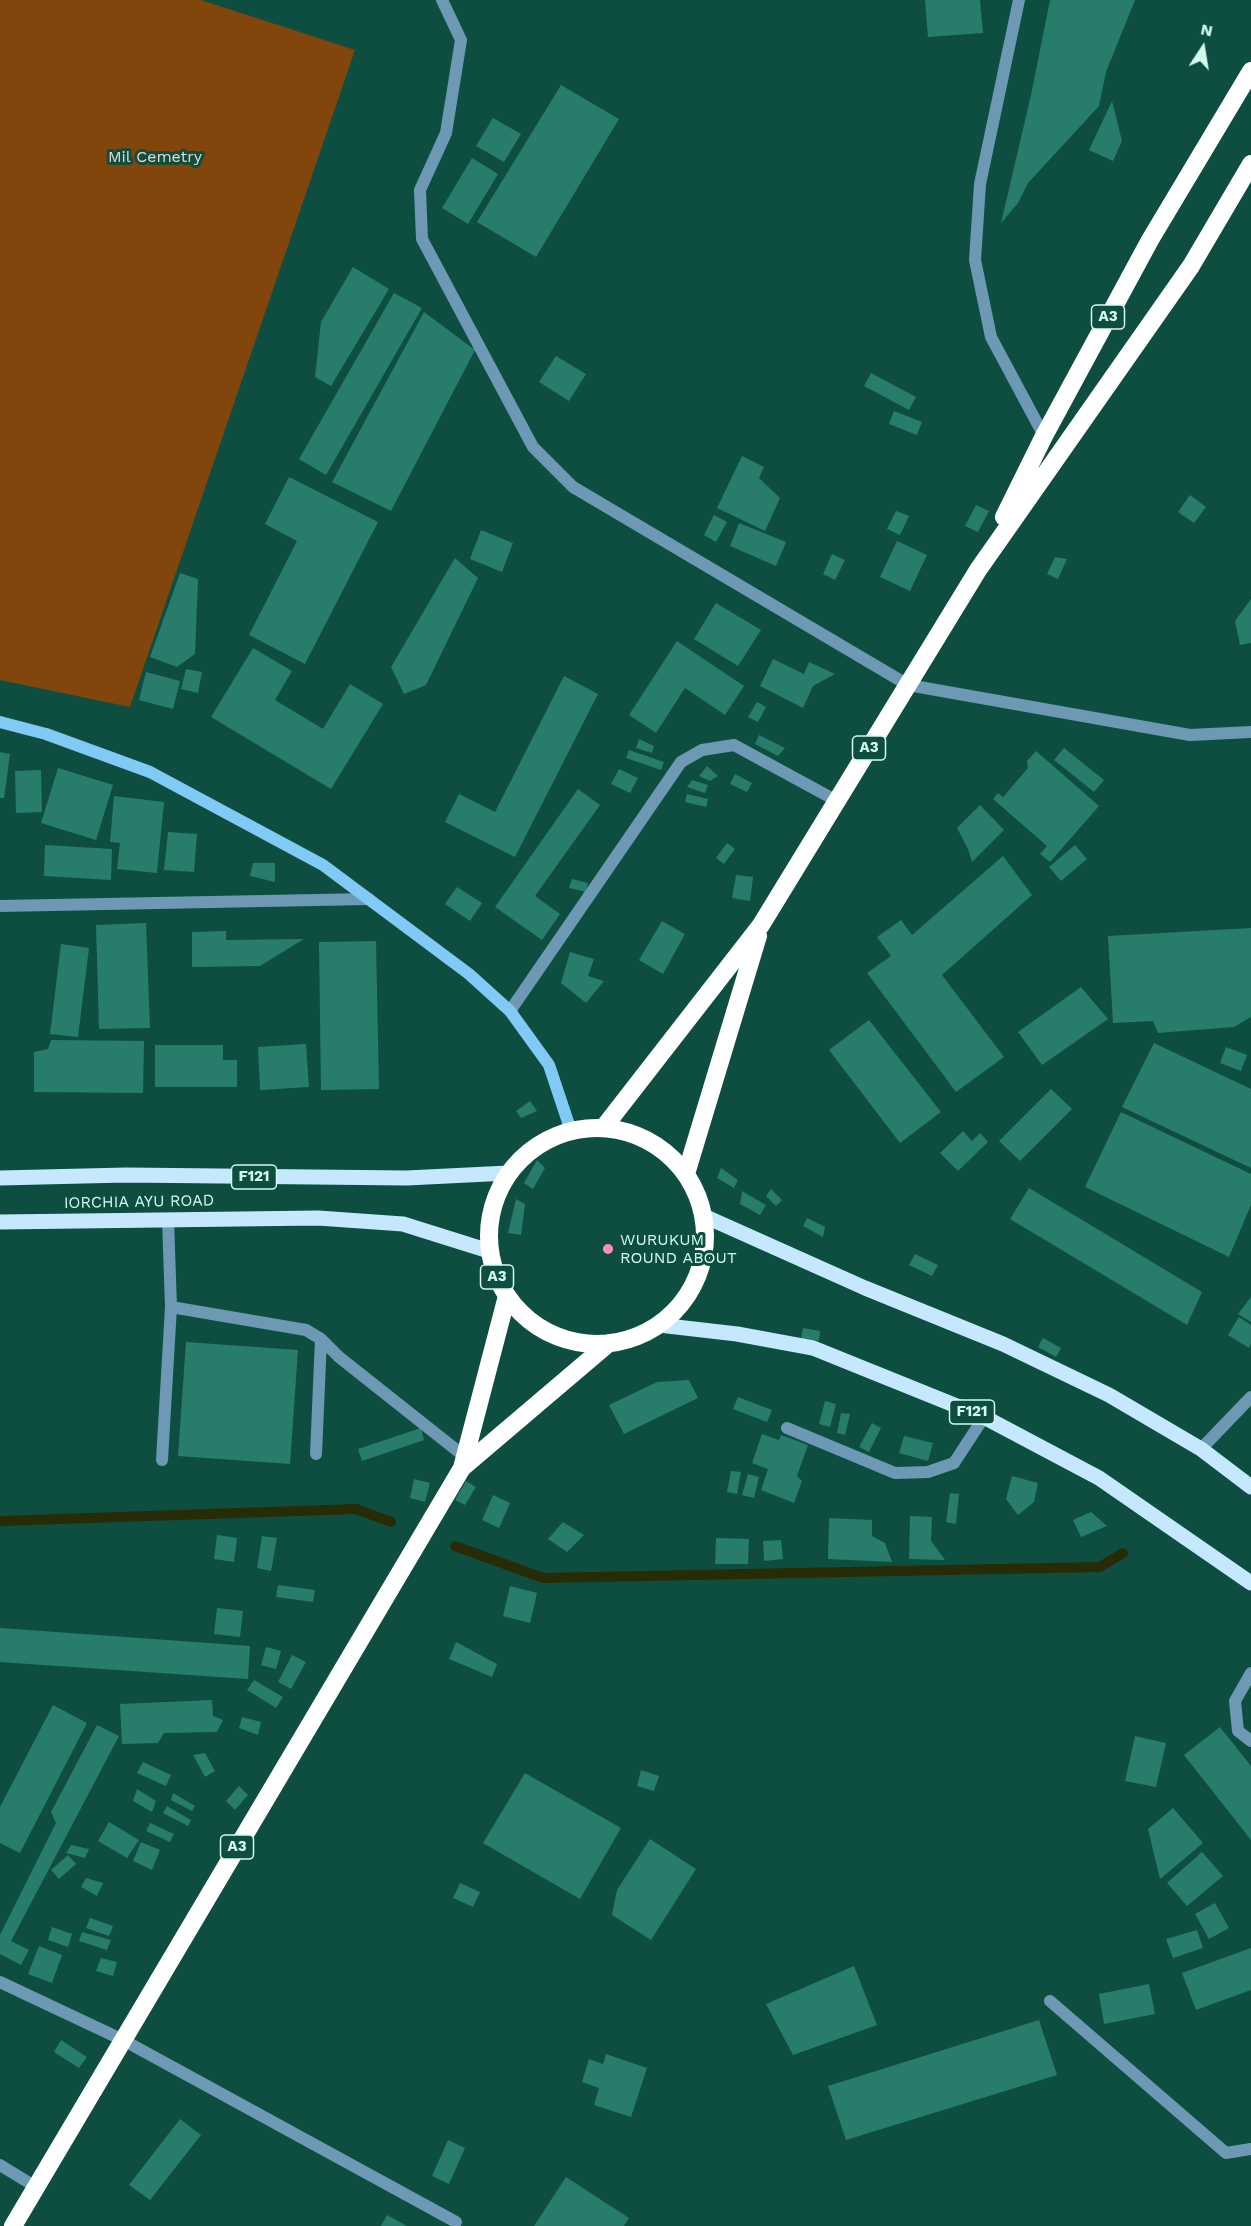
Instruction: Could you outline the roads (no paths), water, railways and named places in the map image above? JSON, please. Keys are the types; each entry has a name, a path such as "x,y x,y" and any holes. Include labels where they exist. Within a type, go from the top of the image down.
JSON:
{"highway":[{"name":"A3","path":"978,570 1044,436 1150,240 1251,71"},
{"name":"A3","path":"604,1127 761,926 978,570 1191,266 1251,164"},
{"name":"A3","path":"686,1174 761,926"},
{"name":"A3","path":"604,1127 636,1135 664,1151 686,1174 698,1194 704,1216 705,1247 698,1277 682,1303 659,1325 636,1337 609,1343 580,1342 552,1334 527,1318 507,1296 496,1275 489,1251 489,1224 495,1197 508,1173 535,1146 571,1131 604,1127"},
{"name":"A3","path":"13,2226 463,1462 507,1296"},
{"name":"A3","path":"463,1462 609,1343"}],"main road":[{"name":"F121","path":"0,1178 126,1175 407,1178 508,1173"},
{"path":"704,1216 856,1284 1003,1344 1109,1395 1201,1449 1251,1487"},
{"name":"IORCHIA AYU ROAD","path":"0,1222 318,1218 403,1224 489,1251"},
{"name":"F121","path":"659,1325 737,1334 813,1348 984,1417 1099,1478 1251,1583"}],"street":[{"path":"442,0 461,40 446,133 420,190 422,239 533,447 573,487 908,685 1190,735 1251,732"},
{"path":"1018,0 980,184 975,260 991,337 1044,436"},
{"path":"0,722 46,734 150,772 323,866 469,974 510,1011 549,1065 571,1131"},
{"path":"510,1011 681,762 702,750 734,745 837,801"},
{"path":"0,906 369,899"},
{"path":"162,1460 171,1307 168,1219"},
{"path":"171,1307 306,1330 321,1339 339,1357 437,1436 463,1462"},
{"path":"316,1454 321,1339"},
{"path":"1201,1449 1251,1397"},
{"path":"787,1428 895,1473 928,1472 954,1463 984,1417"},
{"path":"1251,1673 1235,1701 1238,1731 1251,1741"},
{"path":"0,1982 123,2040 456,2222"},
{"path":"1050,2001 1226,2153 1251,2150"},
{"path":"0,2164 36,2187"}],"waterway":[{"path":"0,1521 356,1509 391,1522"},
{"path":"455,1546 543,1578 1100,1567 1123,1553"}],"place":[{"name":"WURUKUM ROUND ABOUT","path":"608,1249"}],"park label":[{"name":"Mil Cemetry","path":"155,157"}]}
